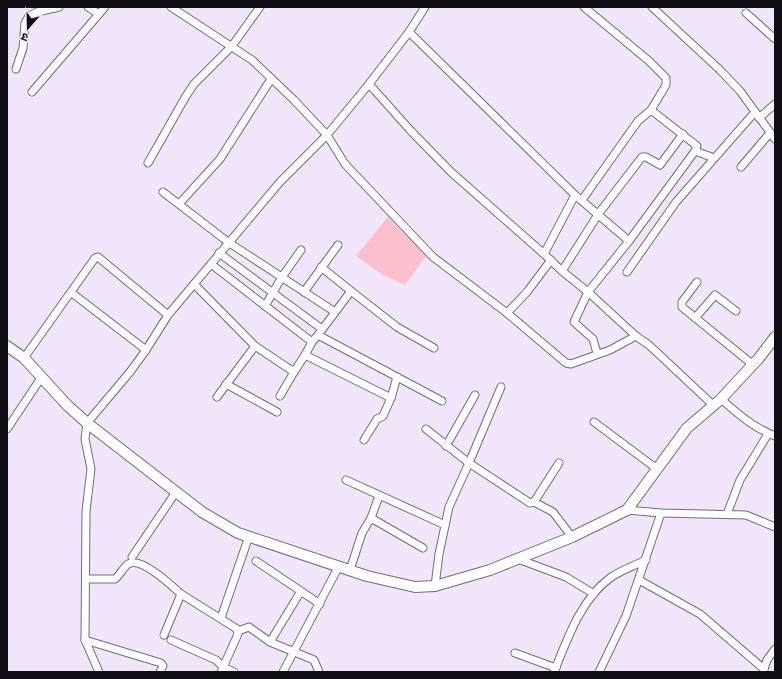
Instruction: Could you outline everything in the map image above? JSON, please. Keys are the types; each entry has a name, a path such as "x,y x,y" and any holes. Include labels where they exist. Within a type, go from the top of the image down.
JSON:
{"street":[{"path":"16,69 23,48 25,23 29,16 37,12 59,7"},
{"path":"88,7 99,14"},
{"path":"32,92 105,7"},
{"path":"171,7 252,60 327,135 345,164 433,257 507,314 566,363 571,364 597,353 610,350 636,336"},
{"path":"148,163 194,84 232,46 260,7"},
{"path":"99,672 85,640 87,579 86,510 91,469 85,438 87,423 130,372 168,315 280,182 327,135 409,32 425,7"},
{"path":"582,200 638,121 651,110 666,85 666,78 649,61 584,7"},
{"path":"652,7 720,70 740,91 775,139"},
{"path":"746,13 775,39"},
{"path":"409,32 576,195 599,213 629,241"},
{"path":"179,204 220,159 271,79"},
{"path":"369,84 410,130 451,172 636,336 650,345 717,402 772,435 740,480 727,514"},
{"path":"627,272 676,202 714,158 757,115 775,104"},
{"path":"597,353 593,339 574,322 588,292 629,241 697,148 695,142 651,110"},
{"path":"741,167 770,133"},
{"path":"562,271 599,213 642,158 646,157 660,165 683,134"},
{"path":"695,151 714,158"},
{"path":"163,192 228,242 336,312"},
{"path":"544,254 576,195"},
{"path":"304,292 338,245"},
{"path":"265,306 282,276 301,250"},
{"path":"219,253 320,332 442,401"},
{"path":"24,358 72,293 92,260 98,257 168,315"},
{"path":"507,314 527,292 551,260"},
{"path":"211,264 312,342"},
{"path":"321,267 397,327 434,348"},
{"path":"697,282 681,305 752,364"},
{"path":"194,284 255,346 294,372"},
{"path":"280,396 312,342 351,291"},
{"path":"72,293 146,350"},
{"path":"695,318 715,295 736,312"},
{"path":"8,349 24,358 67,405 87,423 202,512 238,533 367,576 415,587 435,586 490,570 572,538 627,510 687,428 717,402 775,337"},
{"path":"217,397 255,346"},
{"path":"305,356 391,398"},
{"path":"364,440 377,419 383,416 398,377"},
{"path":"7,429 41,378"},
{"path":"226,384 277,412"},
{"path":"435,586 439,554 449,507 501,387"},
{"path":"446,446 475,395"},
{"path":"594,422 657,469"},
{"path":"426,429 469,463 530,503 534,502 553,512 572,538"},
{"path":"534,502 559,463"},
{"path":"346,480 445,526"},
{"path":"132,557 176,492"},
{"path":"350,570 362,534 371,518 379,496"},
{"path":"627,510 661,513 727,514 746,516 775,527"},
{"path":"599,672 626,616 661,513"},
{"path":"371,518 423,548"},
{"path":"221,618 249,536"},
{"path":"518,559 566,577 594,594"},
{"path":"515,654 555,670 582,612 594,594 609,579 621,571 646,560"},
{"path":"256,561 320,604"},
{"path":"87,579 115,578 127,565 135,563 157,574 182,594 236,627 238,631"},
{"path":"283,672 339,566"},
{"path":"639,580 700,614 764,670 775,649"},
{"path":"270,642 301,591"},
{"path":"164,635 182,594"},
{"path":"222,670 238,631 249,627 270,642 314,660 319,672"},
{"path":"85,640 160,663 162,666 160,672"},
{"path":"171,640 216,660 222,670 234,672"}],"shaded area":[{"path":"388,217 426,256 405,285 383,275 356,256"}]}
